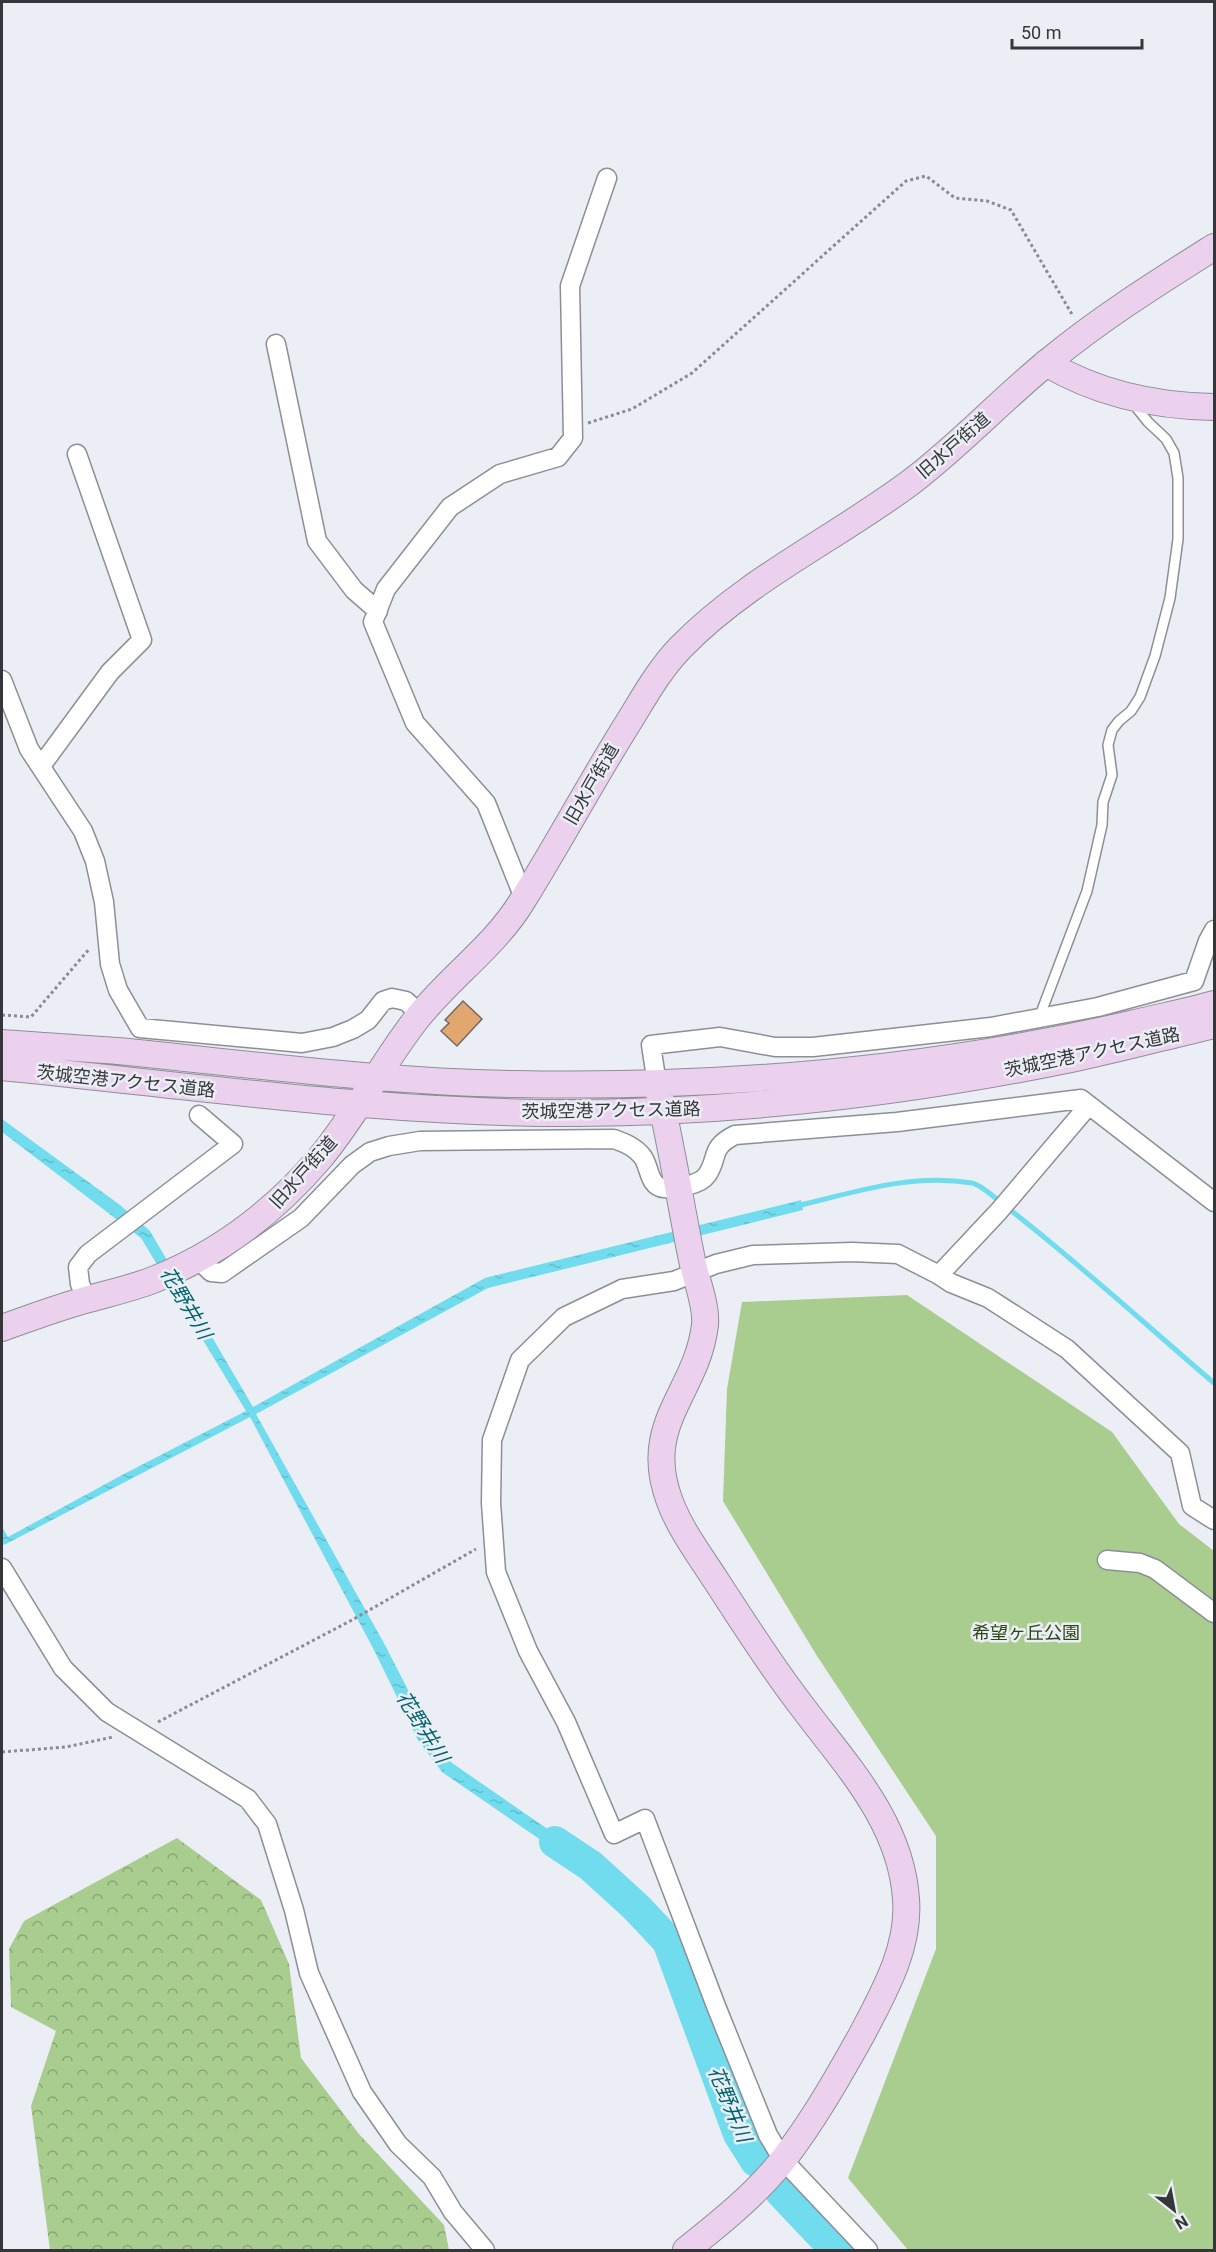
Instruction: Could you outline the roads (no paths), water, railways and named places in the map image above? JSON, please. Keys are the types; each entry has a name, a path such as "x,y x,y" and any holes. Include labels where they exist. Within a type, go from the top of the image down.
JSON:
{"street":[{"path":"524,898 486,802 415,723 373,622 386,589 450,507 500,474 558,457 573,438 570,286 607,178"},
{"name":"旧水戸街道","path":"2,1328 87,1299 153,1280 189,1263 234,1236 269,1211 323,1155 374,1077 420,1014 495,937 524,898 656,678 678,650 737,597 908,484 945,454 1046,363 1083,334 1137,296 1215,247"},
{"path":"276,345 317,541 354,590 378,611"},
{"path":"1046,363 1072,379 1130,397 1167,404 1215,407"},
{"path":"41,766 110,672 142,640 77,454"},
{"path":"2,680 29,749 83,831 94,861 104,902 110,964 118,990 140,1028 302,1043 333,1037 353,1029 368,1020 383,1001 392,998 406,1001 420,1014"},
{"path":"686,2250 736,2210 783,2160 823,2103 876,2007 895,1965 904,1934 906,1899 892,1839 875,1803 778,1675 687,1535 670,1502 662,1473 662,1444 670,1415 693,1366 705,1322 651,1045 720,1037 775,1047 813,1047 991,1027 1098,1007 1194,981 1208,941 1215,930"},
{"name":"茨城空港アクセス道路","path":"2,1043 116,1051 374,1077 515,1084 657,1084 792,1076 927,1062 1064,1039 1215,1004"},
{"name":"茨城空港アクセス道路","path":"2,1067 358,1104 481,1111 575,1113 663,1111 796,1101 934,1083 1071,1059 1215,1025"},
{"path":"189,1263 211,1272 222,1273 301,1218 352,1165 370,1152 389,1146 410,1143 614,1139 628,1144 644,1158 655,1185 662,1188 677,1187 702,1180 708,1174 718,1148 726,1139 735,1135 897,1122 1081,1099 1215,1202"},
{"path":"939,1275 999,1211 1089,1105"},
{"path":"87,1299 80,1284 78,1267 88,1254 233,1144 200,1115"},
{"path":"868,2250 783,2160 764,2125 645,1819 614,1834 566,1722 528,1651 496,1572 491,1503 492,1440 520,1360 564,1317 622,1289 674,1281 693,1262 716,1264 753,1255 852,1252 898,1254 951,1283 988,1298 1067,1349 1180,1453 1192,1506 1215,1520"},
{"path":"1107,1560 1140,1563 1155,1569 1215,1613"},
{"path":"2,1568 63,1668 107,1712 248,1799 267,1824 294,1910 309,1972 362,2092 398,2144 432,2177 453,2211 485,2250"}],"lane":[{"path":"1039,1018 1087,891 1102,825 1103,802 1112,775 1108,745 1112,730 1131,711 1140,697 1155,656 1170,598 1178,538 1178,478 1174,453 1166,439 1135,408 1130,397"}],"water":[{"path":"2,1119 120,1205 150,1231 253,1407 485,1278 801,1200 803,1210 488,1288 256,1414 385,1645 430,1733 452,1763 594,1861 586,1871 442,1772 418,1740 374,1650 250,1417 4,1545 2,1527 8,1537 246,1411 141,1238 2,1132"}],"waterway":[{"path":"797,1206 906,1182 927,1180 976,1184 1061,1251 1214,1383"},
{"name":"花野井川","path":"555,1842 591,1866 636,1907 668,1941 739,2134 756,2161"},
{"name":"花野井川","path":"781,2192 836,2250"}],"park label":[{"name":"希望ヶ丘公園","path":"1026,1632"}]}
